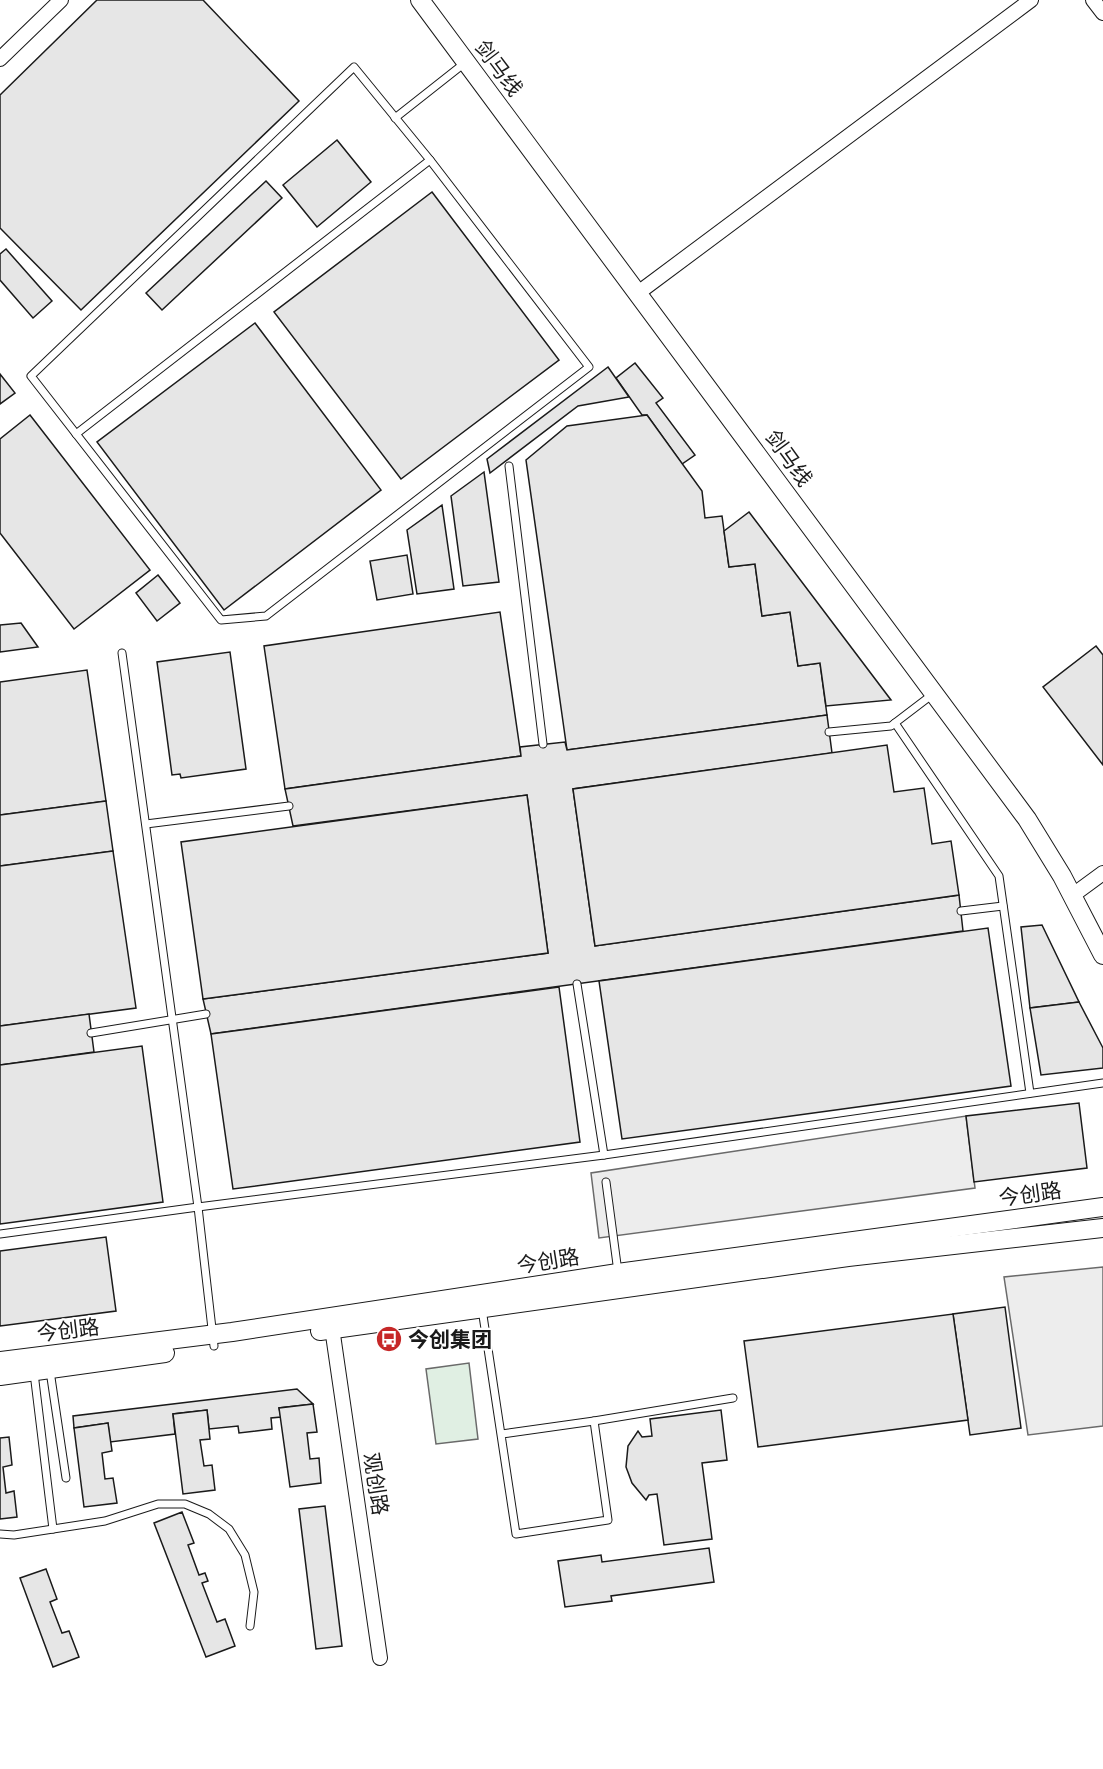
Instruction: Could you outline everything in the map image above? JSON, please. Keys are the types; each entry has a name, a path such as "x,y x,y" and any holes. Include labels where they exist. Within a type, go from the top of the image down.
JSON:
{"main road":[{"name":"剑马线","path":"422,0 1027,819 1073,895 1103,955"},
{"name":"今创路","path":"331,1324 618,1273 1103,1207"},
{"name":"今创路","path":"0,1376 214,1340 331,1324 482,1309 848,1257 1103,1228"},
{"name":"今创路","path":"0,1361 214,1340"}],"street":[{"path":"0,59 61,0"},
{"path":"638,293 1030,0"},
{"path":"1093,0 1103,13"},
{"path":"1073,895 1103,873"},
{"name":"观创路","path":"331,1324 380,1658"}],"lane":[{"path":"395,118 466,62"},
{"path":"354,67 430,160 589,367 266,616 220,620 31,376 354,67"},
{"path":"76,434 430,160"},
{"path":"509,466 543,744"},
{"path":"122,653 173,1020 214,1340"},
{"path":"830,732 891,726 934,693"},
{"path":"895,723 999,876 1029,1093"},
{"path":"146,824 289,806"},
{"path":"961,911 1003,906"},
{"path":"577,984 604,1155"},
{"path":"91,1033 206,1014"},
{"path":"0,1234 604,1155 1103,1083"},
{"path":"606,1182 618,1273"},
{"path":"482,1309 516,1534 608,1520 594,1421"},
{"path":"41,1370 66,1478"},
{"path":"41,1370 53,1529"},
{"path":"502,1434 733,1398"},
{"path":"0,1534 14,1535 105,1521 158,1504 184,1504 209,1514 229,1529 245,1555 254,1592 250,1626"}],"green space":[{"path":"469,1363 478,1439 436,1444 426,1369"}],"shaded area":[{"path":"966,1116 975,1188 599,1238 591,1173"},
{"path":"1103,1267 1103,1426 1028,1435 1004,1277"}],"building":[{"path":"97,0 203,0 299,101 81,310 0,228 0,95"},
{"path":"337,140 371,182 317,227 283,185"},
{"path":"266,181 282,198 162,310 146,293"},
{"path":"432,192 559,360 401,479 274,312"},
{"path":"6,249 52,301 33,318 0,280 0,254"},
{"path":"255,323 381,490 224,610 97,442"},
{"path":"635,363 663,398 656,403 695,455 682,464 647,415 642,415 616,378"},
{"path":"608,367 629,397 578,406 490,473 487,459"},
{"path":"0,374 15,393 0,404"},
{"path":"30,415 150,570 74,629 0,533 0,439"},
{"path":"647,415 702,491 705,518 722,516 729,567 755,564 762,616 790,612 798,666 820,663 827,715 567,750 526,460 567,426"},
{"path":"484,472 499,582 463,586 451,496"},
{"path":"442,505 454,589 417,594 407,530"},
{"path":"749,512 891,700 826,706 820,663 798,666 790,612 762,616 755,564 729,567 724,531"},
{"path":"407,555 413,594 377,600 370,561"},
{"path":"158,575 180,603 157,621 136,593"},
{"path":"500,612 521,756 285,789 264,646"},
{"path":"21,623 38,647 0,652 0,625"},
{"path":"1096,646 1103,655 1103,765 1043,687"},
{"path":"230,652 246,769 181,778 180,774 172,775 157,662"},
{"path":"87,670 106,801 0,815 0,682"},
{"path":"827,715 832,753 573,789 595,946 959,895 963,931 211,1034 203,999 548,953 527,795 293,826 285,789 521,756 520,747 565,742 567,750"},
{"path":"887,745 894,792 924,788 932,844 951,841 959,895 595,946 573,789"},
{"path":"527,795 548,953 203,999 181,842"},
{"path":"106,801 113,851 0,866 0,815"},
{"path":"113,851 136,1008 0,1026 0,866"},
{"path":"1042,925 1079,1002 1030,1008 1021,927"},
{"path":"988,928 1011,1086 622,1139 599,981"},
{"path":"559,987 580,1142 233,1189 211,1034"},
{"path":"1079,1002 1103,1048 1103,1068 1041,1075 1030,1008"},
{"path":"89,1014 94,1052 0,1065 0,1026"},
{"path":"142,1046 163,1202 0,1224 0,1065"},
{"path":"1079,1103 1087,1168 974,1182 966,1116"},
{"path":"106,1237 116,1311 0,1326 0,1251"},
{"path":"1005,1307 1021,1428 970,1435 953,1314"},
{"path":"953,1314 968,1420 758,1447 744,1341"},
{"path":"297,1389 313,1404 279,1408 281,1417 271,1418 272,1429 239,1433 238,1426 209,1429 207,1410 173,1414 175,1434 110,1442 108,1423 74,1428 73,1416"},
{"path":"313,1404 317,1432 307,1433 310,1459 319,1458 321,1483 290,1487 279,1408"},
{"path":"207,1410 210,1439 200,1440 204,1466 212,1465 215,1490 183,1494 173,1414"},
{"path":"721,1410 727,1460 702,1463 712,1539 664,1545 657,1494 649,1495 646,1500 632,1483 626,1467 628,1446 638,1431 642,1437 652,1436 650,1419"},
{"path":"108,1423 112,1451 102,1453 105,1479 113,1478 117,1503 84,1507 74,1428"},
{"path":"9,1437 12,1465 3,1467 6,1493 14,1491 17,1517 0,1519 0,1438"},
{"path":"325,1506 342,1646 316,1649 299,1509"},
{"path":"182,1512 194,1543 188,1545 199,1575 205,1573 208,1581 202,1583 217,1622 225,1619 235,1646 206,1657 154,1523"},
{"path":"709,1548 714,1582 611,1596 612,1601 565,1607 558,1561 601,1555 602,1562"},
{"path":"46,1569 57,1599 50,1602 62,1633 69,1631 79,1657 53,1667 20,1578"}],"place":[{"name":"今创集团","path":"389,1339"}]}
